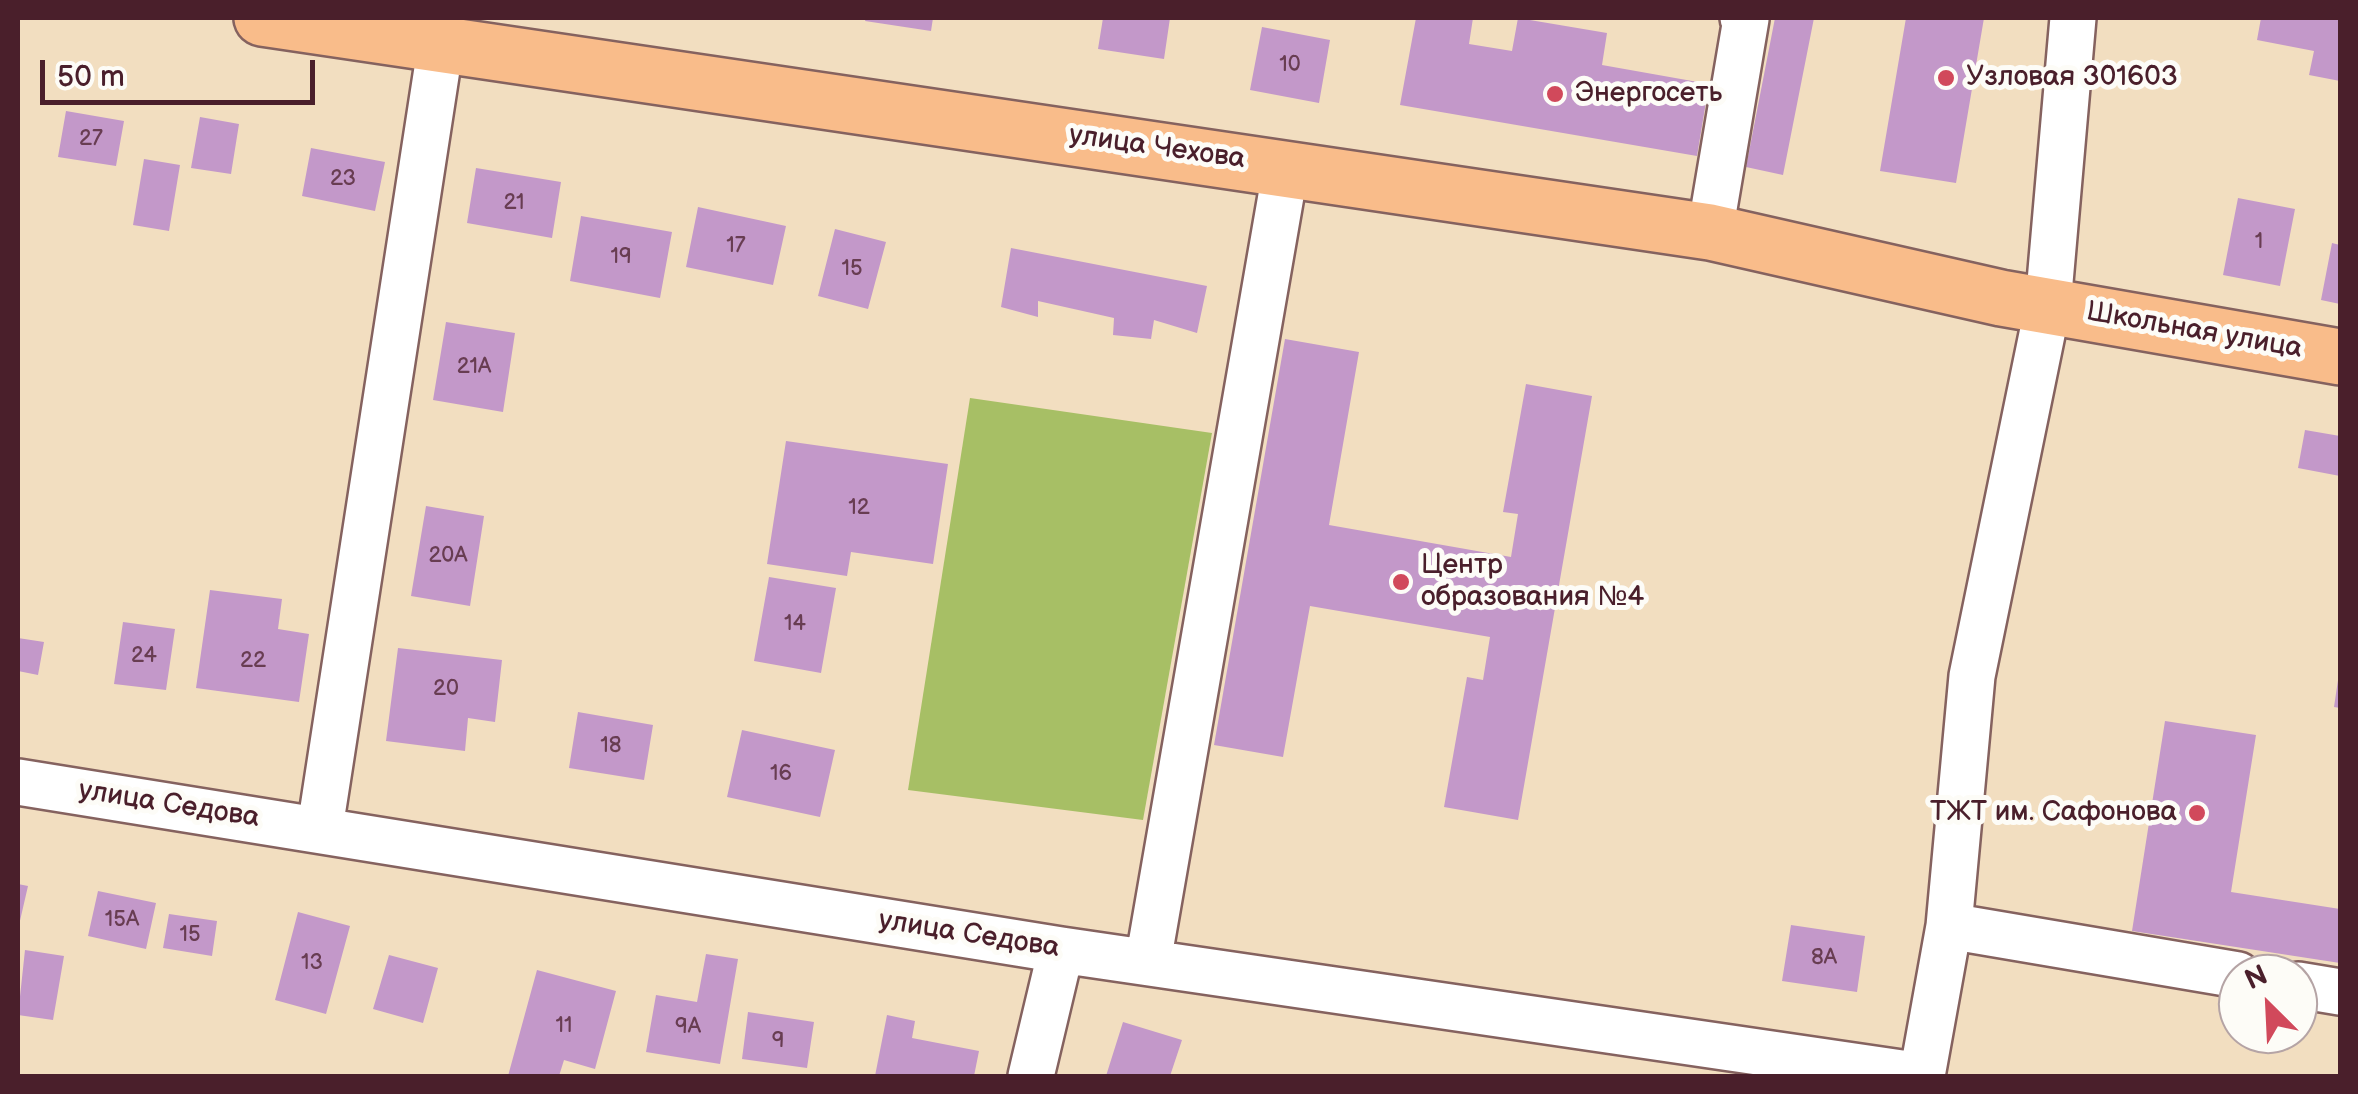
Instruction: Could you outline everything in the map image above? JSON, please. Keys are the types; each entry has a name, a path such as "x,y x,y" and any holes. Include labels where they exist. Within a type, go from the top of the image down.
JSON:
{"main road":[{"name":"улица Чехова","path":"262,18 1710,232 2048,306"},
{"name":"Школьная улица","path":"2048,306 2340,358"}],"street":[{"path":"1710,232 1746,19 1743,18"},
{"path":"1922,1076 1949,926 1972,676 2048,306 2073,18"},
{"path":"320,828 441,43"},
{"path":"1148,962 1286,167"},
{"name":"улица Седова","path":"18,782 1061,950 1922,1076"},
{"path":"1949,926 2218,972"},
{"path":"1032,1076 1061,950"}],"green space":[{"path":"970,398 1212,433 1143,820 908,790"}],"building":[{"path":"933,18 931,31 865,21"},
{"path":"1103,18 1170,18 1164,59 1098,49"},
{"name":"Энергосеть","path":"1416,18 1473,18 1469,44 1512,51 1518,18 1607,33 1602,65 1709,84 1697,156 1400,105"},
{"path":"1775,18 1814,18 1783,175 1746,167"},
{"path":"1906,18 1984,18 1956,183 1880,171"},
{"path":"2261,18 2340,18 2340,81 2309,75 2314,51 2257,40"},
{"path":"1262,27 1330,40 1319,103 1250,90"},
{"path":"66,111 124,121 116,166 58,157"},
{"path":"200,117 239,124 231,174 191,168"},
{"path":"311,148 385,162 375,211 302,196"},
{"path":"144,159 180,165 169,231 133,225"},
{"path":"476,168 561,182 552,238 467,223"},
{"path":"2238,198 2295,209 2280,286 2223,275"},
{"path":"698,207 786,226 773,285 686,267"},
{"path":"581,216 672,232 660,298 570,281"},
{"path":"835,229 886,242 868,309 818,296"},
{"path":"2332,243 2340,245 2340,304 2321,300"},
{"path":"1011,248 1207,286 1197,333 1154,320 1151,339 1113,335 1114,318 1038,301 1038,317 1001,307"},
{"path":"446,322 515,333 503,412 433,400"},
{"name":"Центр образования №4","path":"1285,339 1359,352 1329,525 1511,557 1518,514 1503,512 1526,384 1592,396 1518,820 1444,807 1467,677 1483,680 1490,637 1310,606 1283,757 1214,745"},
{"path":"2305,430 2340,436 2340,476 2298,468"},
{"path":"786,441 948,464 933,564 851,552 847,576 767,564"},
{"path":"426,506 484,516 470,606 411,596"},
{"path":"769,577 836,588 821,673 754,661"},
{"path":"210,590 282,599 278,629 309,634 299,702 196,688"},
{"path":"123,622 175,629 166,690 114,684"},
{"path":"18,638 44,642 38,675 18,671"},
{"path":"398,648 502,660 495,722 468,718 465,751 386,741"},
{"path":"2340,680 2340,708 2334,707"},
{"path":"578,712 653,725 644,780 569,768"},
{"name":"ТЖТ им. Сафонова","path":"2165,721 2256,735 2231,892 2340,909 2340,963 2318,960 2318,954 2282,954 2132,931"},
{"path":"742,730 835,750 820,817 727,797"},
{"path":"18,884 28,886 19,925 18,925"},
{"path":"98,891 156,903 146,949 88,936"},
{"path":"298,912 350,926 326,1014 275,1000"},
{"path":"169,914 217,921 212,956 163,948"},
{"path":"1791,925 1865,936 1857,992 1782,981"},
{"path":"25,950 64,956 53,1020 18,1015"},
{"path":"706,954 738,959 720,1064 646,1052 656,995 697,1002"},
{"path":"389,955 438,968 423,1023 373,1009"},
{"path":"537,970 616,991 595,1069 564,1060 559,1076 508,1076"},
{"path":"748,1012 814,1022 807,1068 742,1059"},
{"path":"887,1015 915,1021 912,1038 979,1051 974,1076 875,1076"},
{"path":"1123,1022 1182,1040 1170,1076 1106,1076"}],"place":[{"name":"Узловая 301603","path":"1946,78"},
{"name":"Энергосеть","path":"1555,94"},
{"name":"Центр образования №4","path":"1401,582"},
{"name":"ТЖТ им. Сафонова","path":"2197,813"}]}
